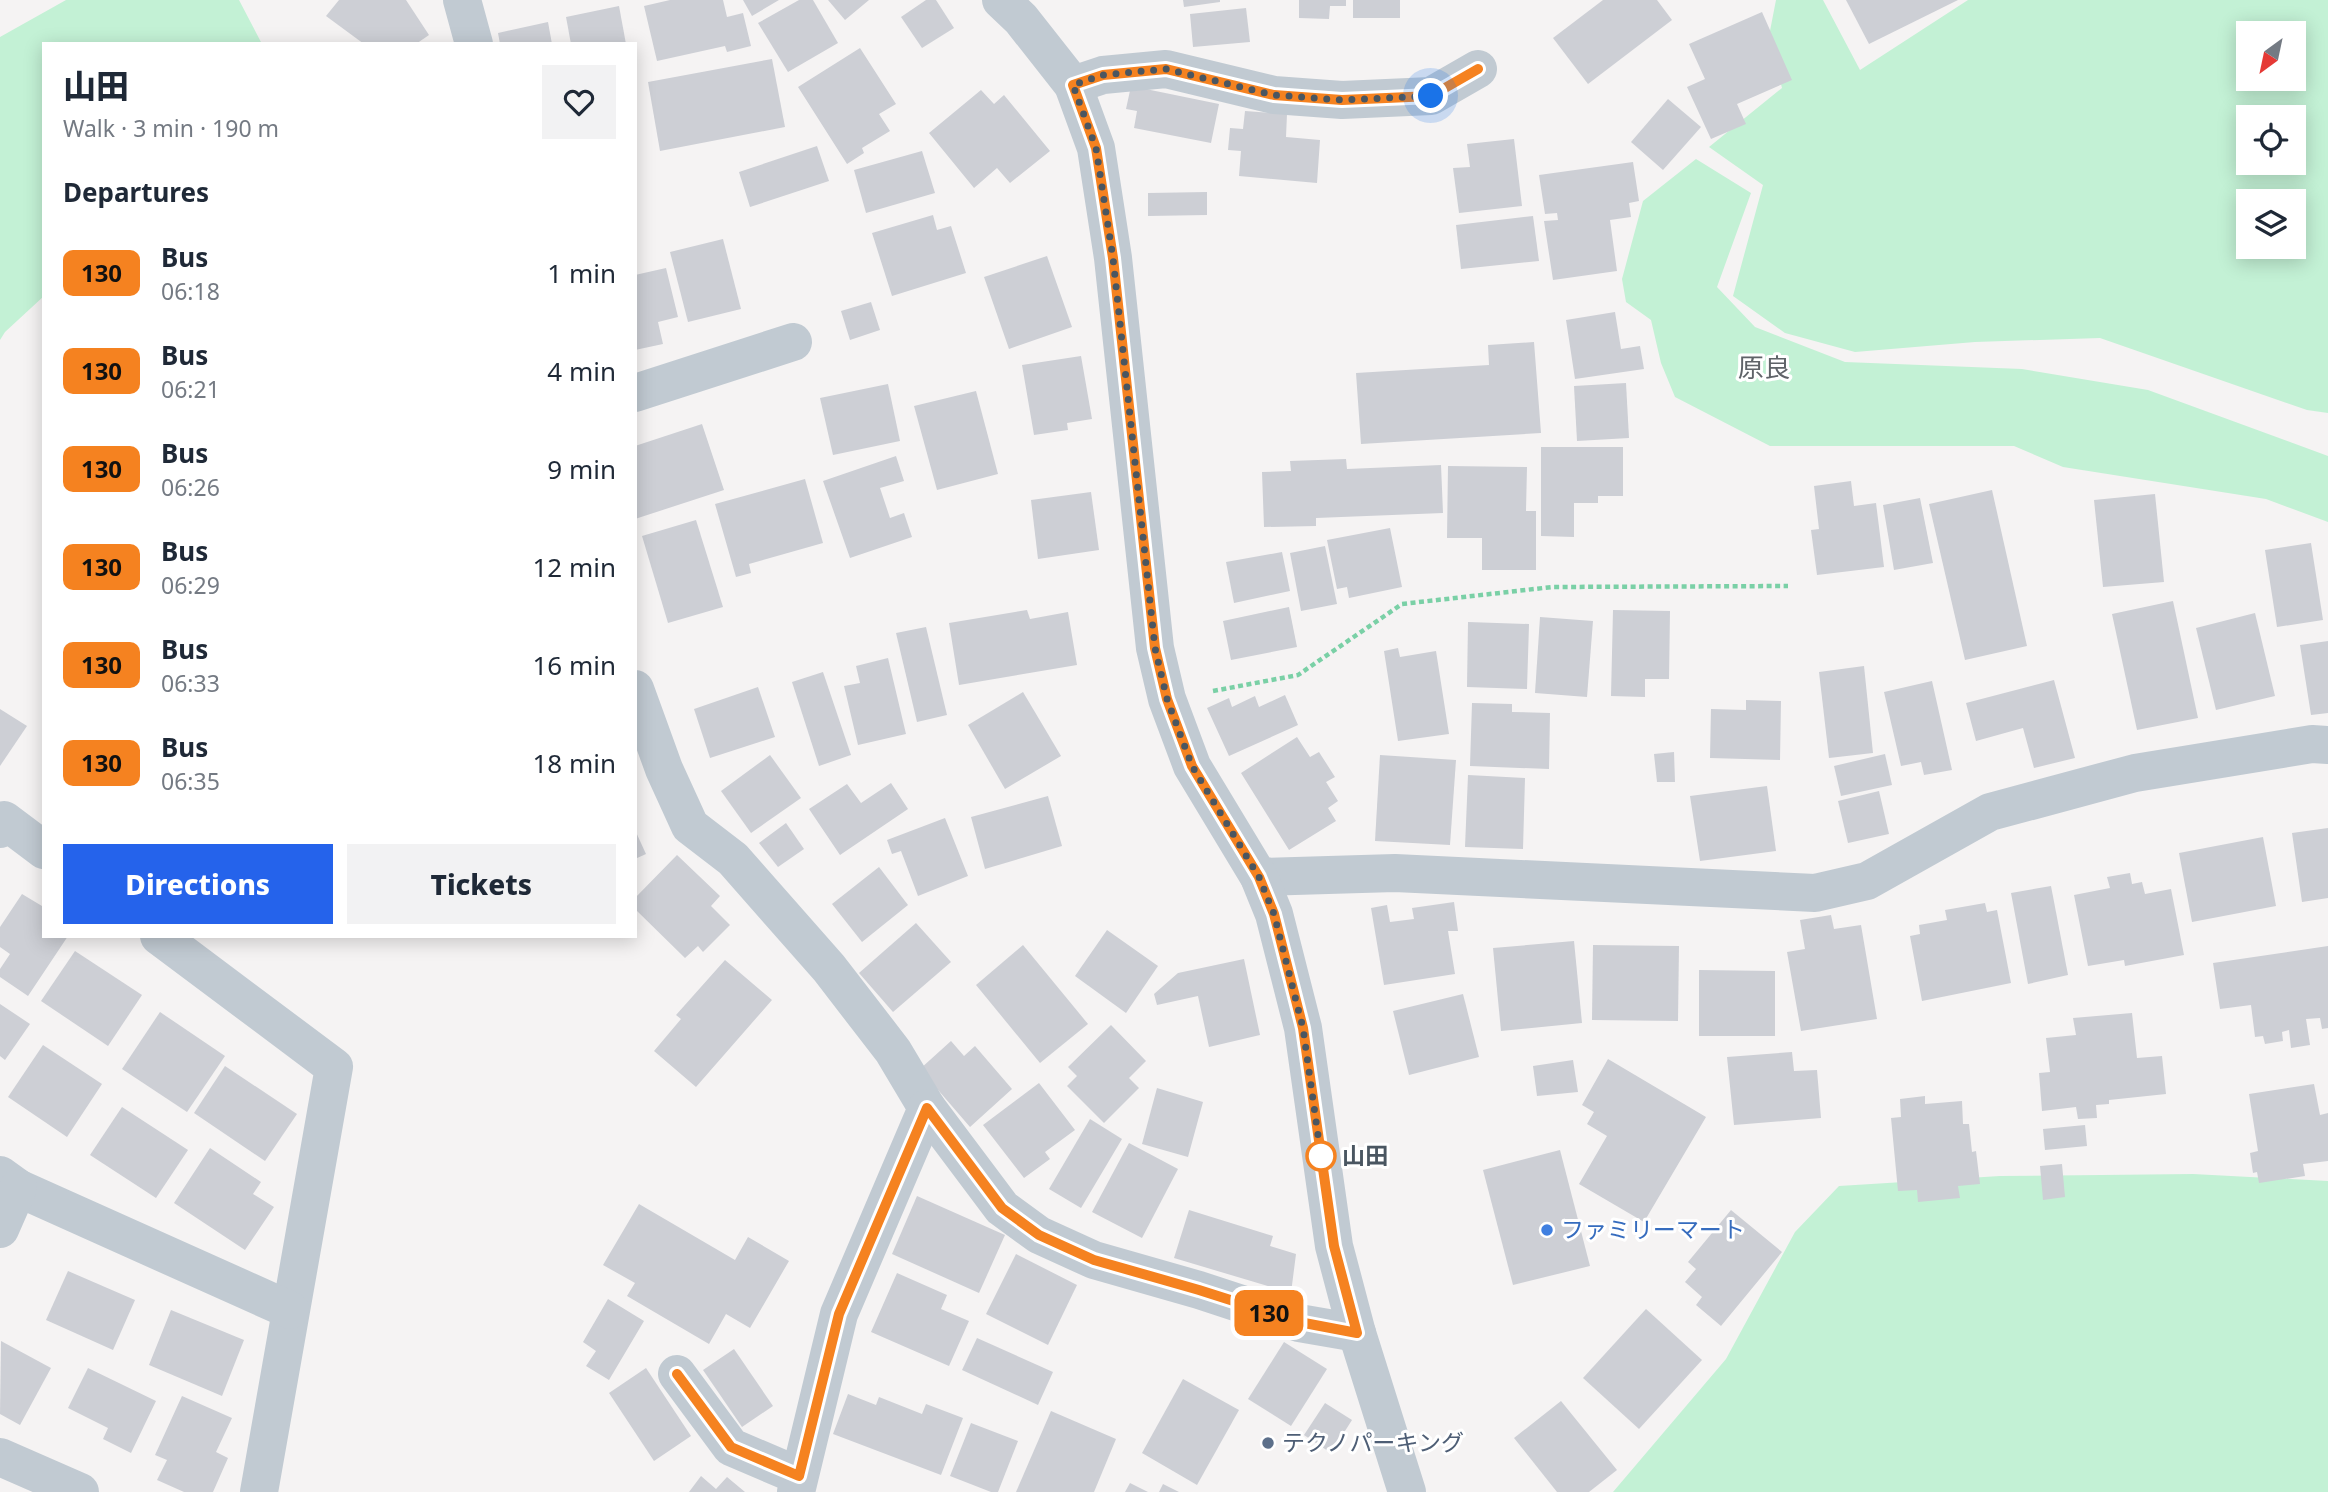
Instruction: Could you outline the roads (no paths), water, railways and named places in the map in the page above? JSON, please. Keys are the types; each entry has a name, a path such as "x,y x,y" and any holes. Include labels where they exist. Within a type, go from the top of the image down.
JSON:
{"street":[{"path":"462,0 473,42"},
{"path":"1001,0 1021,19 1073,85 1096,148 1113,258 1155,648 1167,699 1192,766 1259,877 1274,914 1303,1028 1334,1246 1357,1333 1406,1492"},
{"path":"1073,85 1103,75 1166,69 1274,95 1342,100 1431,96 1478,69"},
{"path":"637,392 793,342"},
{"path":"637,700 650,775 690,826 733,859 829,968 893,1051 927,1108 1002,1208 1039,1235 1094,1260 1299,1322 1357,1333"},
{"path":"1259,877 1395,873 1815,893 1867,881 1990,812 2135,772 2312,744 2328,745"},
{"path":"0,829 4,820 42,848"},
{"path":"162,938 334,1067 260,1492"},
{"path":"677,1374 731,1447 797,1484 839,1314 927,1108"},
{"path":"0,1229 9,1181 290,1310"},
{"path":"0,1457 80,1492"}],"place":[{"name":"山田","path":"1321,1156"},
{"name":"ファミリーマート","path":"1547,1230"},
{"name":"テクノパーキング","path":"1268,1443"}],"district":[{"name":"原良","path":"1764,368"}]}
